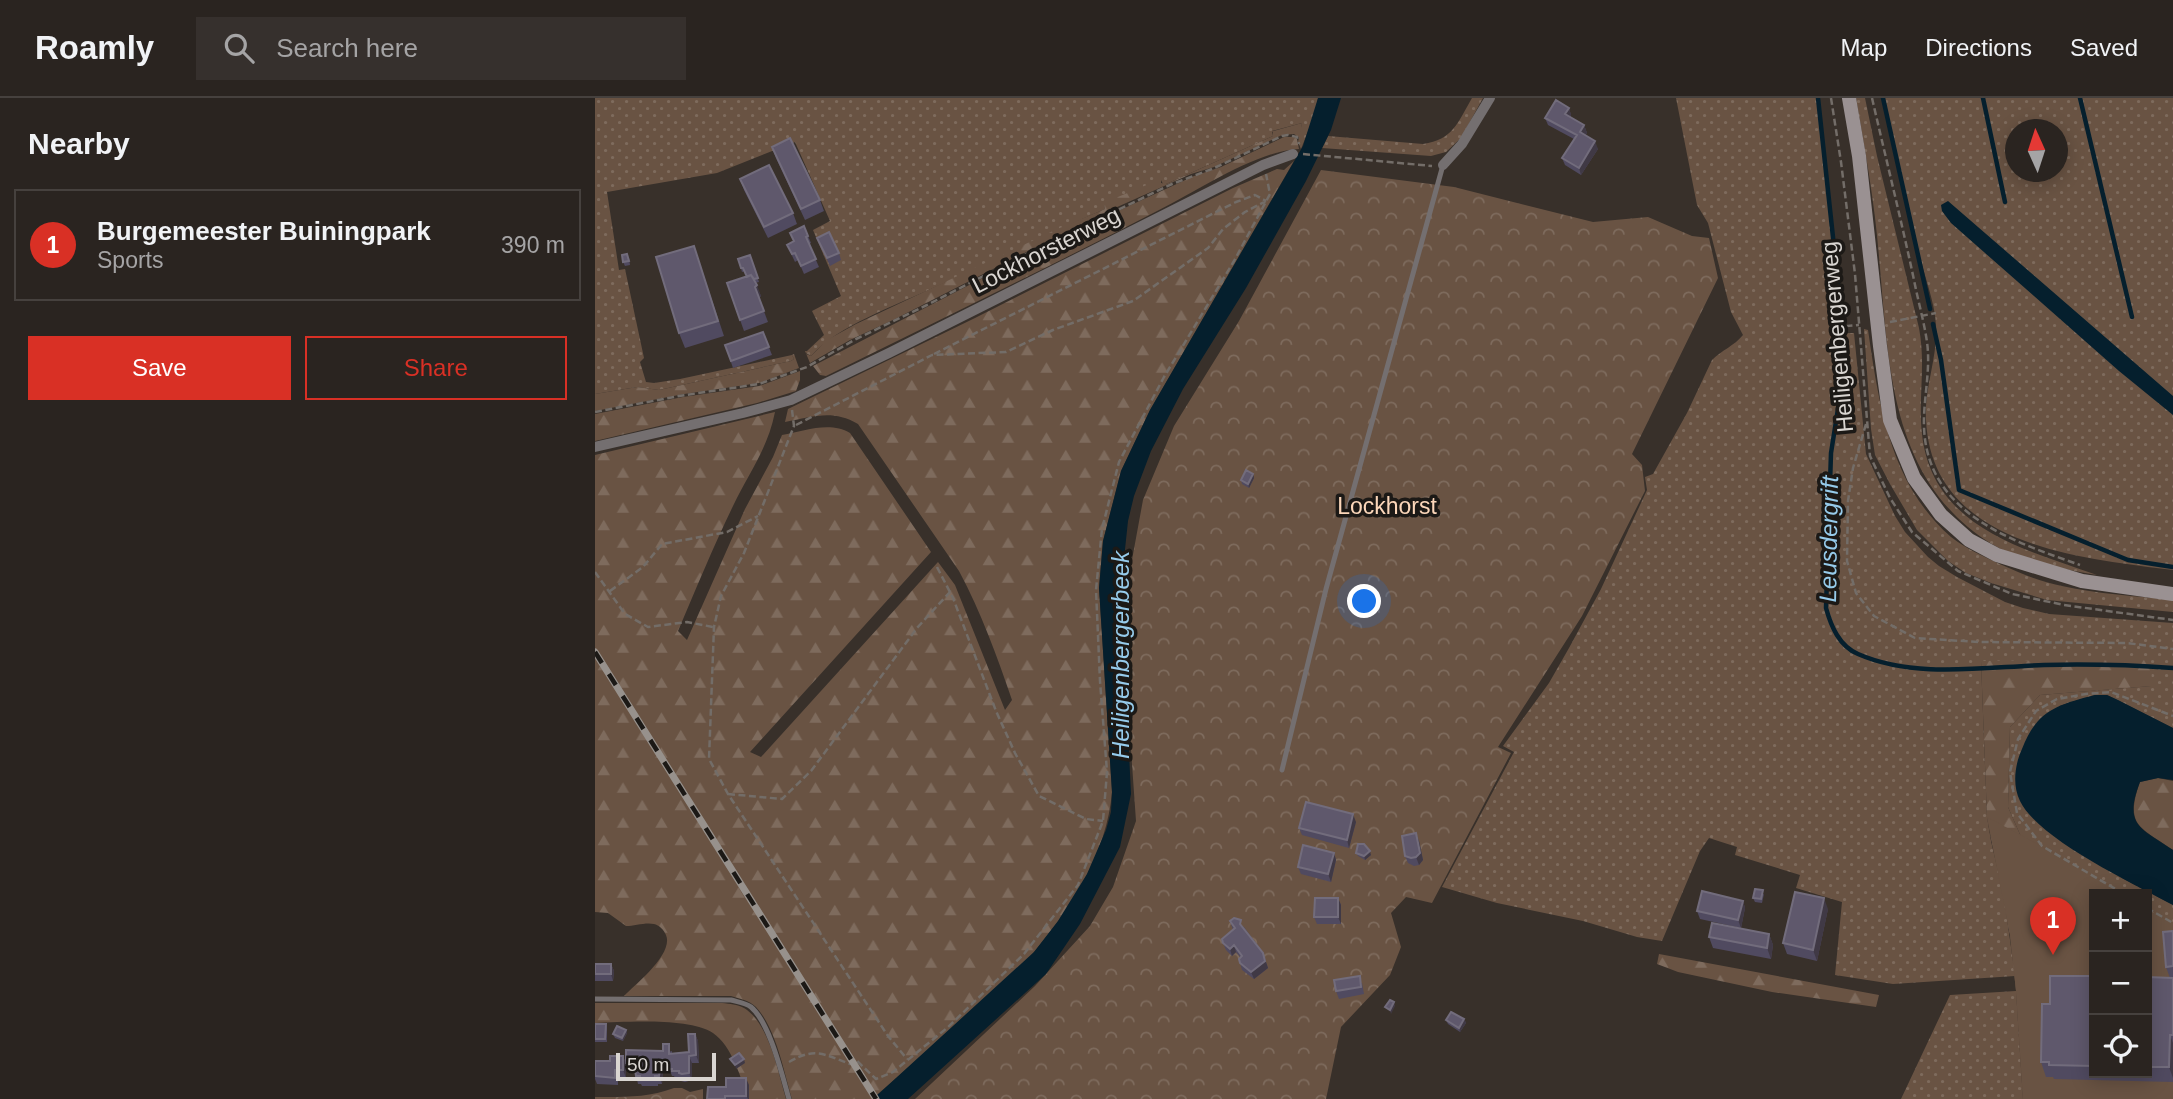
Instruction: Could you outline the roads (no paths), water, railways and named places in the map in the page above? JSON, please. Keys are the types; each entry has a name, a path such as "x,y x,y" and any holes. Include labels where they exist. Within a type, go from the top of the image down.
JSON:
{"main road":[{"name":"Heiligenbergerweg","path":"1849,98 1859,156 1890,420 1914,478 1941,514 1969,540 1997,555 2082,581 2173,594"}],"street":[{"path":"1443,165 1462,144 1490,98"},
{"name":"Lockhorsterweg","path":"595,447 790,400 889,353 1263,164 1295,154"}],"lane":[{"path":"1282,770 1326,589 1443,165"},
{"path":"595,999 731,1000 744,1003 753,1008 763,1023 789,1099"}],"water":[{"name":"Heiligenbergerbeek","path":"1318,98 1341,98 1331,130 1306,181 1246,288 1183,389 1151,451 1134,496 1128,521 1121,587 1131,794 1120,847 1080,924 1046,974 908,1099 873,1099 1034,952 1058,921 1087,874 1111,812 1099,588 1103,541 1121,471 1150,410 1303,146"},
{"path":"1948,201 2173,396 2173,415 1951,223 1941,205"},
{"path":"2095,695 2107,695 2173,728 2173,780 2158,778 2140,782 2133,808 2138,824 2173,850 2173,905 2152,894 2152,889 2142,889 2066,845 2030,816 2020,801 2015,775 2028,736 2042,717 2070,702"}],"waterway":[{"name":"Leusdergrift","path":"1818,98 1846,358 1831,453 1826,608 1837,635 1846,646 1858,654 1903,667 1950,670 2044,665 2173,668"},
{"path":"1883,98 1930,309"},
{"path":"1983,98 2005,202"},
{"path":"2080,98 2132,317"},
{"path":"1933,324 1941,360 1959,490 2128,560 2173,567"}],"railway":[{"path":"595,652 876,1099"}],"place":[{"name":"Burgemeester Buiningpark","path":"2053,955"}],"park label":[{"name":"Lockhorst","path":"1387,506"}]}
